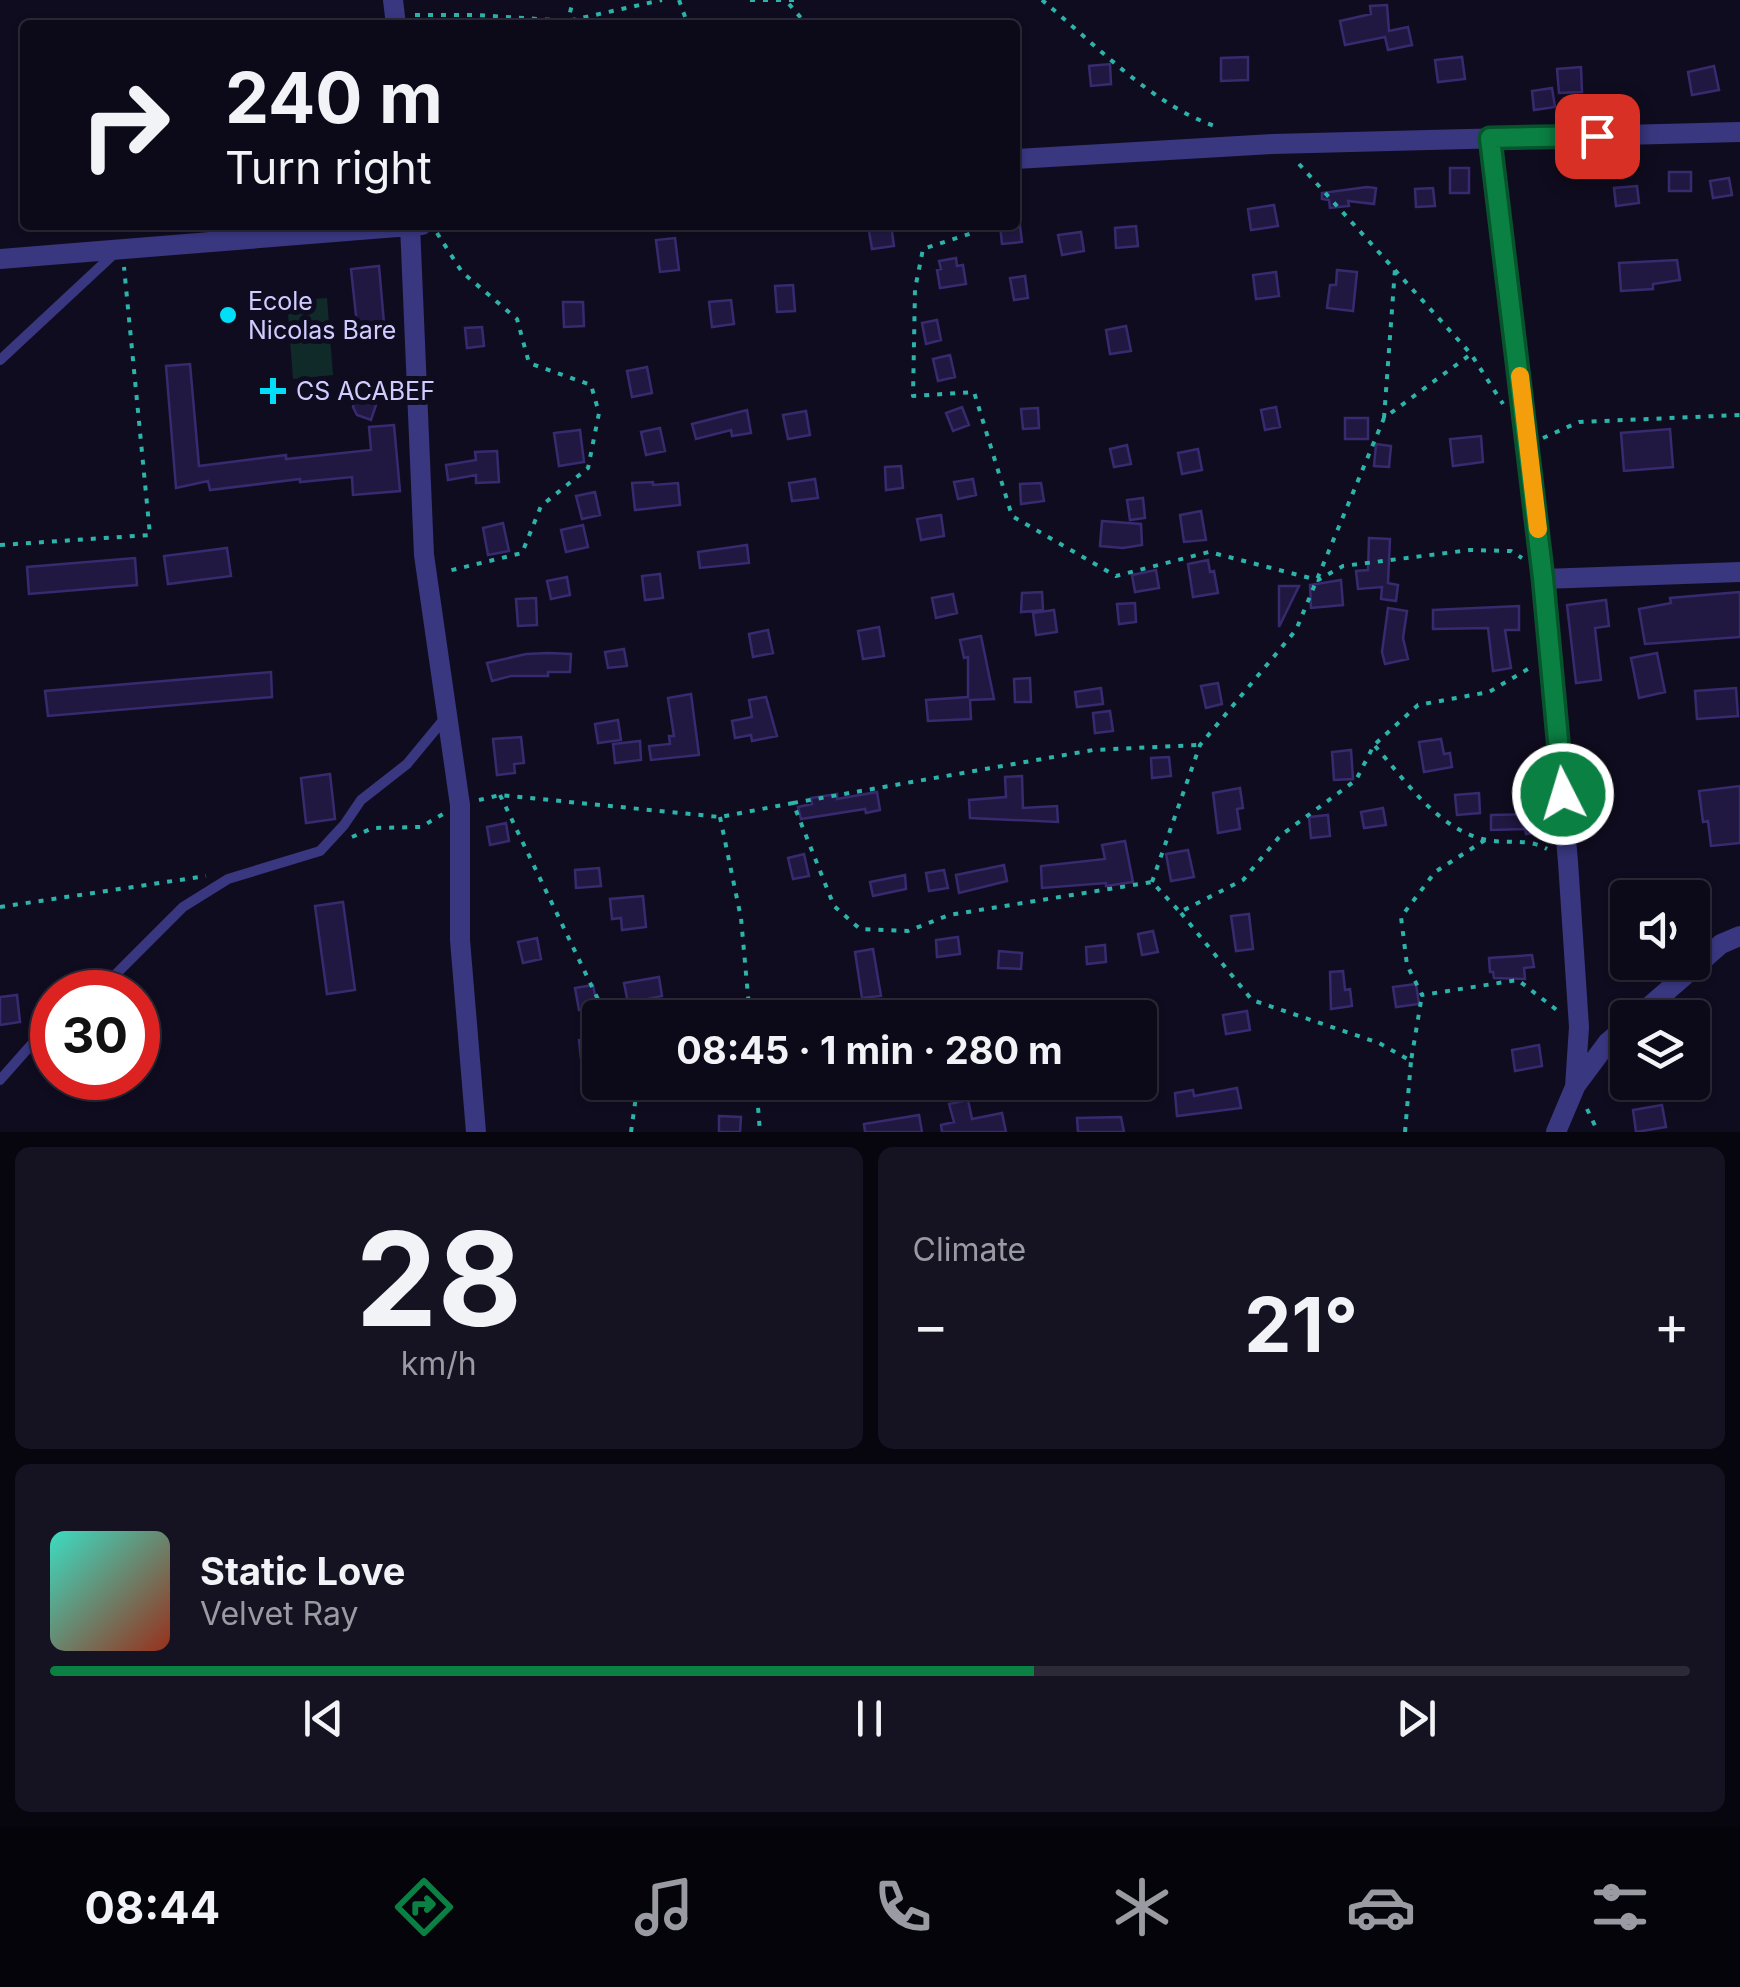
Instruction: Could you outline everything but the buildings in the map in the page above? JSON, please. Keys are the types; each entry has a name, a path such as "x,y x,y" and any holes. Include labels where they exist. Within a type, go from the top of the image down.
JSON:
{"street":[{"path":"1020,159 1273,144 1740,132"},
{"path":"1490,138 1551,659 1579,1027 1575,1087"},
{"path":"0,259 362,230"},
{"path":"415,230 426,576 460,805 460,940 476,1132"},
{"path":"1543,574 1740,572"},
{"path":"1657,1000 1721,944 1740,936"},
{"path":"1556,1132 1575,1087 1610,1040"}],"lane":[{"path":"0,360 121,248"},
{"path":"120,970 183,908 228,879 320,851 361,800 407,764 448,714"},
{"path":"0,1080 30,1047"}],"path":[{"path":"579,20 662,0"},
{"path":"750,0 797,0"},
{"path":"1042,0 1153,92 1194,119 1226,129"},
{"path":"395,13 477,14 537,20"},
{"path":"1299,164 1472,354 1509,414"},
{"path":"426,576 522,552 541,506 588,468 599,413 591,386 529,363 517,319 462,272 435,230"},
{"path":"975,230 923,248 915,289 914,396 974,392 1012,516 1116,576 1210,552 1318,580 1343,566 1470,550 1511,551 1543,574"},
{"path":"0,544 150,535 121,248"},
{"path":"1152,882 1200,745 1296,630 1384,418 1395,269"},
{"path":"1384,418 1472,354"},
{"path":"1528,444 1579,422 1740,415"},
{"path":"1180,912 1242,880 1280,836 1356,780 1374,745 1418,705 1489,692 1551,659"},
{"path":"320,851 373,828 420,826 460,805 500,795 720,817 1093,750 1200,745"},
{"path":"1374,745 1437,816 1485,840 1536,842 1568,862"},
{"path":"500,795 598,1000"},
{"path":"793,803 834,906 860,929 908,931 949,915 1152,882"},
{"path":"720,817 741,918 748,1000"},
{"path":"1406,1132 1410,1061 1422,995 1407,965 1401,917 1435,872 1485,840"},
{"path":"0,907 208,875"},
{"path":"1152,882 1252,1000 1380,1043 1410,1061"},
{"path":"1422,995 1518,980 1579,1027"},
{"path":"630,1132 635,1100"},
{"path":"757,1100 760,1132"}],"green space":[{"path":"327,298 333,375 293,379 287,301"}],"slow traffic":[{"path":"1520,376 1538,529"}],"place":[{"name":"Ecole Nicolas Bare","path":"228,315"},
{"name":"CS ACABEF","path":"273,391"}],"route":[{"path":"1563,794 1543,578 1490,138 1597,136"}]}
